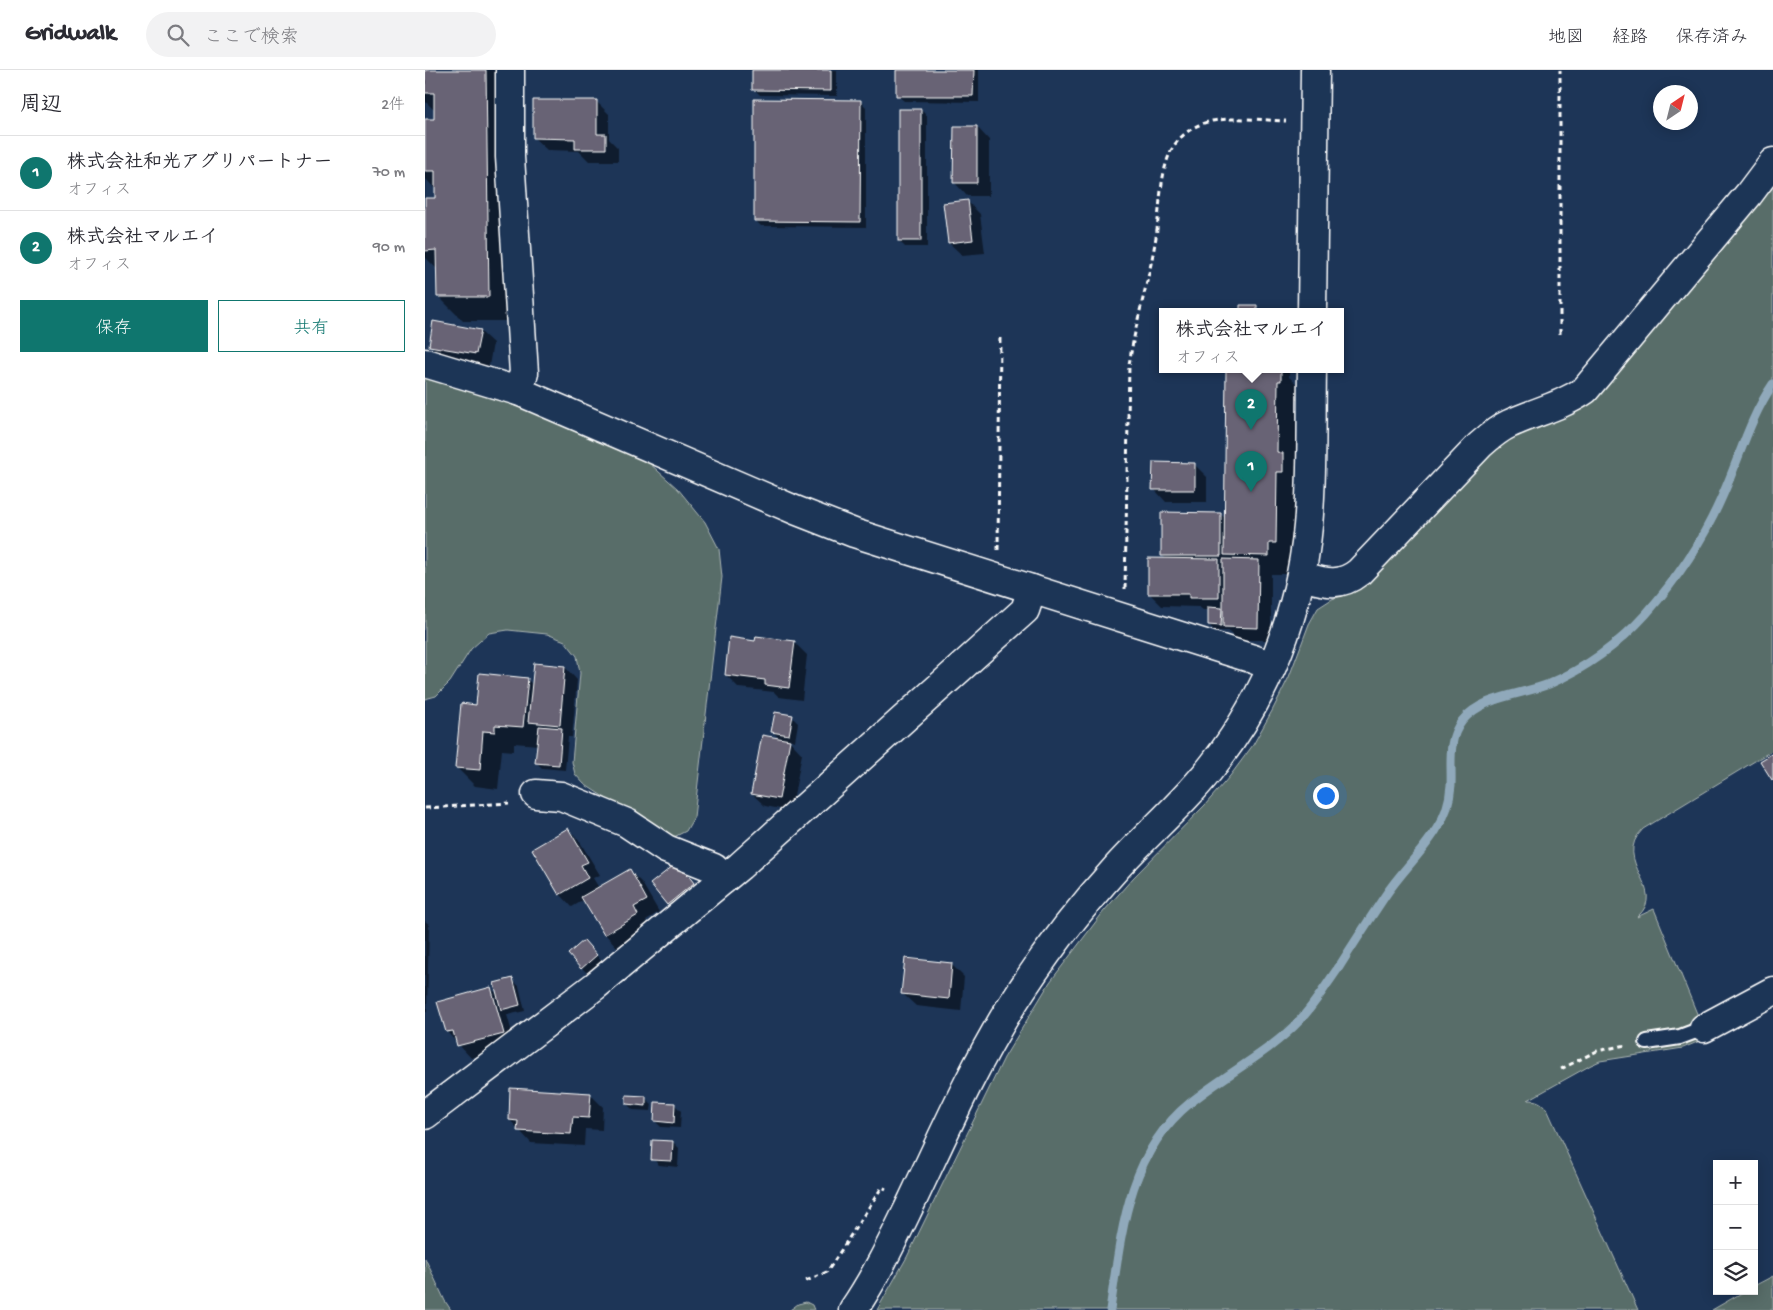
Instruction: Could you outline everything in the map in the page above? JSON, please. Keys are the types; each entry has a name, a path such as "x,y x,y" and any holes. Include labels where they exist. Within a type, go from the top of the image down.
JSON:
{"street":[{"path":"510,70 510,158 523,373 518,391"},
{"path":"1312,308 1315,70"},
{"path":"1301,576 1339,583 1350,579 1359,572 1480,445 1493,434 1509,424 1560,405 1585,390 1743,202 1773,162"},
{"path":"425,363 518,391 825,522 884,543 1272,666"},
{"path":"853,1310 889,1249 986,1048 1034,971 1089,899 1119,865 1191,792 1215,764 1255,702 1285,634 1301,576 1308,526 1310,489 1312,373"},
{"path":"425,1115 595,986 723,880 1025,610 1032,589"},
{"path":"536,794 561,796 627,823 666,849 714,868 723,880"},
{"path":"1704,1028 1773,991"}],"lane":[{"path":"1647,1042 1680,1038 1704,1028"}],"path":[{"path":"1560,70 1560,334"},
{"path":"1125,597 1129,365 1137,317 1158,225 1164,172 1170,152 1182,136 1199,124 1220,120 1314,121"},
{"path":"994,577 998,563 1001,336"},
{"path":"425,808 528,802 536,794"},
{"path":"1561,1069 1597,1051 1647,1042"},
{"path":"806,1281 827,1272 882,1187 912,1202"}],"green space":[{"path":"1773,184 1773,750 1643,829 1635,841 1633,853 1635,864 1645,886 1647,896 1645,907 1637,917 1654,909 1707,1038 1683,1048 1600,1061 1528,1100 1539,1102 1547,1109 1638,1310 877,1310 907,1257 1004,1058 1050,982 1104,911 1133,878 1205,805 1253,745 1289,677 1309,624 1318,608 1332,599 1357,591 1368,582 1489,455 1504,442 1514,436 1579,410 1600,394"},
{"path":"425,372 515,399 648,462 678,489 705,522 719,549 722,577 694,817 686,831 674,837 659,833 584,784 575,774 572,762 580,673 577,656 565,641 547,634 508,630 489,633 471,649 450,682 436,696 425,699"},
{"path":"425,1258 445,1301 451,1310 425,1310"},
{"path":"1773,1276 1773,1310 1712,1310 1738,1295 1758,1295 1758,1284"},
{"path":"806,1302 812,1305 814,1310 790,1310 798,1304"}],"building":[{"path":"425,70 486,70 489,297 437,297 436,250 425,251 425,198 435,198 435,171 425,171 425,119 434,119 434,93 425,93"},
{"path":"752,70 831,70 831,91 752,90"},
{"path":"896,70 974,70 973,96 896,96"},
{"path":"754,99 861,100 860,222 754,221"},
{"path":"533,100 597,100 597,134 606,134 606,149 575,149 575,139 533,138"},
{"path":"898,109 921,109 921,241 898,241"},
{"path":"954,126 977,126 977,183 953,183"},
{"path":"968,200 973,240 948,243 943,203"},
{"path":"1240,305 1257,305 1257,308 1240,308"},
{"path":"433,321 481,330 476,354 429,346"},
{"path":"1226,373 1281,373 1281,381 1278,381 1277,452 1283,453 1283,472 1277,472 1276,543 1269,543 1269,556 1224,555"},
{"path":"1153,462 1195,463 1195,490 1152,490"},
{"path":"1161,512 1221,513 1221,556 1161,556"},
{"path":"1148,558 1219,559 1219,598 1189,598 1189,594 1148,594"},
{"path":"1223,559 1259,560 1258,628 1223,627"},
{"path":"1208,607 1222,608 1221,626 1208,625"},
{"path":"756,636 795,641 789,688 765,685 765,680 725,675 729,637 755,641"},
{"path":"534,663 565,666 560,725 528,722"},
{"path":"479,673 528,678 523,727 495,725 495,732 483,731 480,770 455,768 461,703 476,705"},
{"path":"775,712 793,715 789,735 771,732"},
{"path":"539,726 562,728 559,765 535,763"},
{"path":"762,735 790,740 779,799 751,794"},
{"path":"1773,753 1773,779 1772,780 1760,761"},
{"path":"568,828 588,862 581,865 588,878 559,895 532,849"},
{"path":"678,862 694,883 667,905 650,884"},
{"path":"630,869 647,900 634,907 638,915 604,935 581,897"},
{"path":"584,940 597,955 581,969 568,954"},
{"path":"905,958 952,963 949,999 901,994"},
{"path":"513,978 520,1005 501,1010 494,983"},
{"path":"491,987 504,1034 457,1046 453,1031 446,1032 437,1002"},
{"path":"510,1088 591,1093 589,1118 573,1117 571,1134 517,1131 518,1121 509,1120"},
{"path":"626,1095 646,1096 646,1106 626,1104"},
{"path":"655,1102 675,1103 674,1123 654,1121"},
{"path":"652,1140 673,1141 672,1161 651,1160"}],"waterway":[{"path":"1110,1310 1124,1225 1140,1171 1152,1146 1169,1123 1190,1103 1288,1032 1316,1001 1391,888 1424,847 1442,820 1447,808 1451,785 1452,744 1457,728 1462,721 1480,706 1491,701 1538,688 1576,671 1625,635 1657,601 1688,559 1706,529 1757,411 1773,384"}],"place":[{"name":"株式会社マルエイ","path":"1251,430"},
{"name":"株式会社和光アグリパートナー","path":"1251,492"}]}
